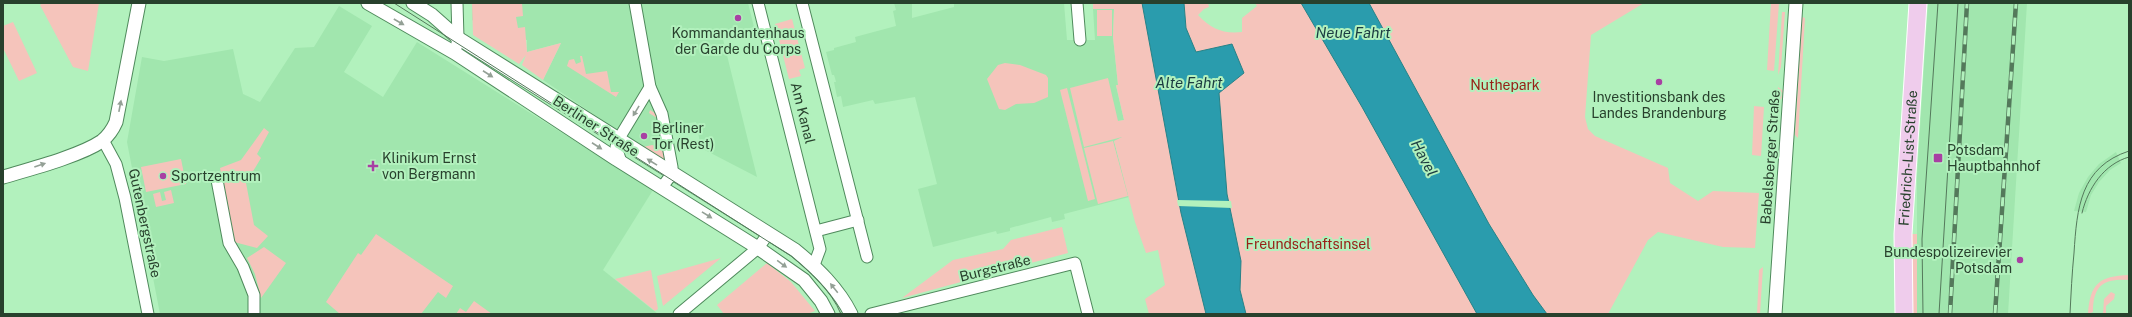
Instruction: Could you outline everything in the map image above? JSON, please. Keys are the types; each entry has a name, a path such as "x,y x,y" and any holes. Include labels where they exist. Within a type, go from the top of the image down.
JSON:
{"main road":[{"name":"Friedrich-List-Straße","path":"1904,314 1903,234 1918,3"}],"street":[{"path":"3,178 90,148 103,140 116,122 139,3"},
{"name":"Berliner Straße","path":"368,3 456,53 621,162 758,248 804,280"},
{"name":"Berliner Straße","path":"413,3 432,15 458,38 795,250 814,265"},
{"path":"456,53 458,38 457,3"},
{"path":"635,3 650,87 662,114 672,174 662,187"},
{"name":"Am Kanal","path":"758,3 820,249 814,265 804,280"},
{"name":"Am Kanal","path":"802,3 867,257"},
{"path":"1077,3 1080,40"},
{"name":"Babelsberger Straße","path":"1775,314 1796,3"},
{"path":"621,162 616,147 618,140 650,87"},
{"name":"Gutenbergstraße","path":"103,140 116,164 125,198 148,314"},
{"path":"217,180 229,243 243,267 254,295 254,314"},
{"path":"816,231 858,220"},
{"path":"678,314 758,248 768,234"},
{"name":"Burgstraße","path":"871,314 1075,263 1088,314"},
{"path":"814,265 836,290 851,314"},
{"path":"804,280 821,301 828,314"}],"shaded area":[{"path":"472,3 748,3 754,27 722,35 757,177 701,148 696,122 668,126 666,163 543,80 561,43 527,52 527,40 503,38 472,20"},
{"path":"894,3 912,3 912,18 954,7 954,3 1064,3 1067,40 1095,40 1093,9 1114,9 1113,37 1118,85 1116,86 1124,120 1118,121 1123,139 1114,141 1129,197 1064,214 1065,219 1052,222 1051,217 1010,228 1010,231 997,234 996,231 933,247 918,189 937,184 915,97 875,104 873,100 843,107 841,96 837,97 834,82 836,82 834,75 832,75 826,52 834,50 834,48 856,42 855,37 896,26 893,11 896,10"},
{"path":"1928,3 2027,3 2008,314 1917,314 1917,176"},
{"name":"Klinikum Ernst von Bergmann","path":"339,6 372,26 344,72 383,97 417,42 653,190 603,270 658,314 160,314 127,142 142,57 164,61 233,49 243,94 260,102 295,48 314,47"},
{"path":"2116,152 2121,163 2110,170 2099,182 2091,195 2086,212 2074,211 2079,193 2088,177 2099,164"}],"green space":[{"path":"43,3 99,3 88,71 73,67 40,5"},
{"path":"472,3 522,3 523,16 516,17 518,28 525,27 527,52 561,43 543,80 522,65 526,55 519,64 473,35"},
{"path":"1093,3 1142,3 1181,213 1206,314 1149,314 1145,299 1165,285 1158,250 1146,253 1135,222 1114,141 1122,137 1084,147 1070,88 1108,78 1118,121 1124,120 1116,85 1118,85 1113,37 1114,9 1093,9"},
{"name":"Freundschaftsinsel","path":"1184,3 1208,3 1209,7 1204,9 1198,15 1203,20 1218,30 1242,32 1242,18 1257,6 1255,3 1301,3 1362,107 1477,314 1246,314 1240,290 1241,261 1227,194 1219,93 1232,44 1196,52 1186,28"},
{"name":"Nuthepark","path":"1369,3 1644,3 1591,35 1585,117 1588,129 1595,136 1668,168 1670,183 1698,201 1713,191 1759,193 1755,248 1723,247 1658,232 1648,240 1608,314 1547,314 1533,295 1489,224"},
{"path":"1771,3 1779,3 1774,71 1767,70"},
{"path":"1097,10 1112,10 1112,36 1097,36"},
{"path":"1782,12 1785,12 1781,67 1778,75"},
{"path":"1802,17 1805,18 1798,138 1795,135"},
{"path":"792,19 805,68 799,70 801,76 789,79 775,24"},
{"path":"13,22 37,73 19,81 3,48 3,26"},
{"path":"580,56 582,56 586,74 607,71 611,92 619,92 616,97 567,66 569,60 574,59 576,64 581,62"},
{"path":"1005,63 1020,65 1046,75 1048,78 1048,97 1034,103 1016,104 1005,110 999,109 987,79 998,65"},
{"path":"1778,87 1783,91 1776,122 1774,122"},
{"path":"1067,88 1095,199 1088,201 1060,90"},
{"path":"1754,106 1764,107 1761,156 1752,155"},
{"path":"650,110 658,115 666,163 643,147 652,145 662,147 657,118 649,113"},
{"path":"264,128 269,132 257,154 261,158 246,183 254,225 268,236 257,248 234,242 220,168 241,160"},
{"path":"1113,141 1128,196 1098,204 1084,148"},
{"name":"Sportzentrum","path":"181,159 186,184 146,192 141,167"},
{"path":"171,190 174,203 156,207 153,194 160,192 162,201 166,200 164,192"},
{"path":"1062,227 1068,253 902,298 953,260 1003,249 1011,240"},
{"path":"376,234 453,286 446,298 438,292 421,314 340,314 326,302 358,253 361,255"},
{"path":"1908,234 1917,234 1917,314 1910,314"},
{"path":"264,247 286,263 261,298 255,274 247,258"},
{"path":"721,258 663,306 657,276"},
{"path":"767,263 791,282 815,311 807,314 724,314 717,305"},
{"path":"1763,267 1760,314 1757,314 1759,270"},
{"path":"651,270 658,309 655,311 615,279"},
{"path":"2129,275 2129,280 2112,280 2101,286 2095,296 2093,312 2088,314 2091,295 2098,284 2110,277"},
{"path":"2111,292 2115,294 2114,299 2106,306 2106,314 2103,314 2104,299"},
{"path":"474,301 492,314 456,314 460,308 466,312"}],"water":[{"name":"Alte Fahrt","path":"1142,3 1184,3 1186,28 1196,52 1232,44 1244,73 1219,93 1227,194 1241,261 1240,290 1246,314 1206,314 1181,213"},
{"name":"Neue Fahrt","path":"1301,3 1369,3 1489,224 1533,295 1547,314 1477,314 1362,107"}],"pier":[{"path":"1177,200 1231,201 1232,208 1178,206"}],"tram line":[{"path":"394,3 791,256 813,275 826,289 837,305 841,314"},
{"path":"1923,314 1922,239 1938,3"},
{"path":"1939,314 1958,3"},
{"path":"2070,314 2075,236 2084,191 2091,178 2100,167 2113,158 2129,151"},
{"path":"2082,213 2088,195 2098,178 2112,165 2129,157"}],"railway":[{"path":"1950,314 1967,3"},
{"path":"1995,314 2016,3"}],"place":[{"name":"Kommandantenhaus der Garde du Corps","path":"738,18"},
{"name":"Investitionsbank des Landes Brandenburg","path":"1659,82"},
{"name":"Berliner Tor (Rest)","path":"644,136"},
{"name":"Potsdam Hauptbahnhof","path":"1938,158"},
{"name":"Klinikum Ernst von Bergmann","path":"373,166"},
{"name":"Sportzentrum","path":"163,176"},
{"name":"Bundespolizeirevier Potsdam","path":"2020,260"}],"water label":[{"name":"Havel","path":"1424,158"}]}
